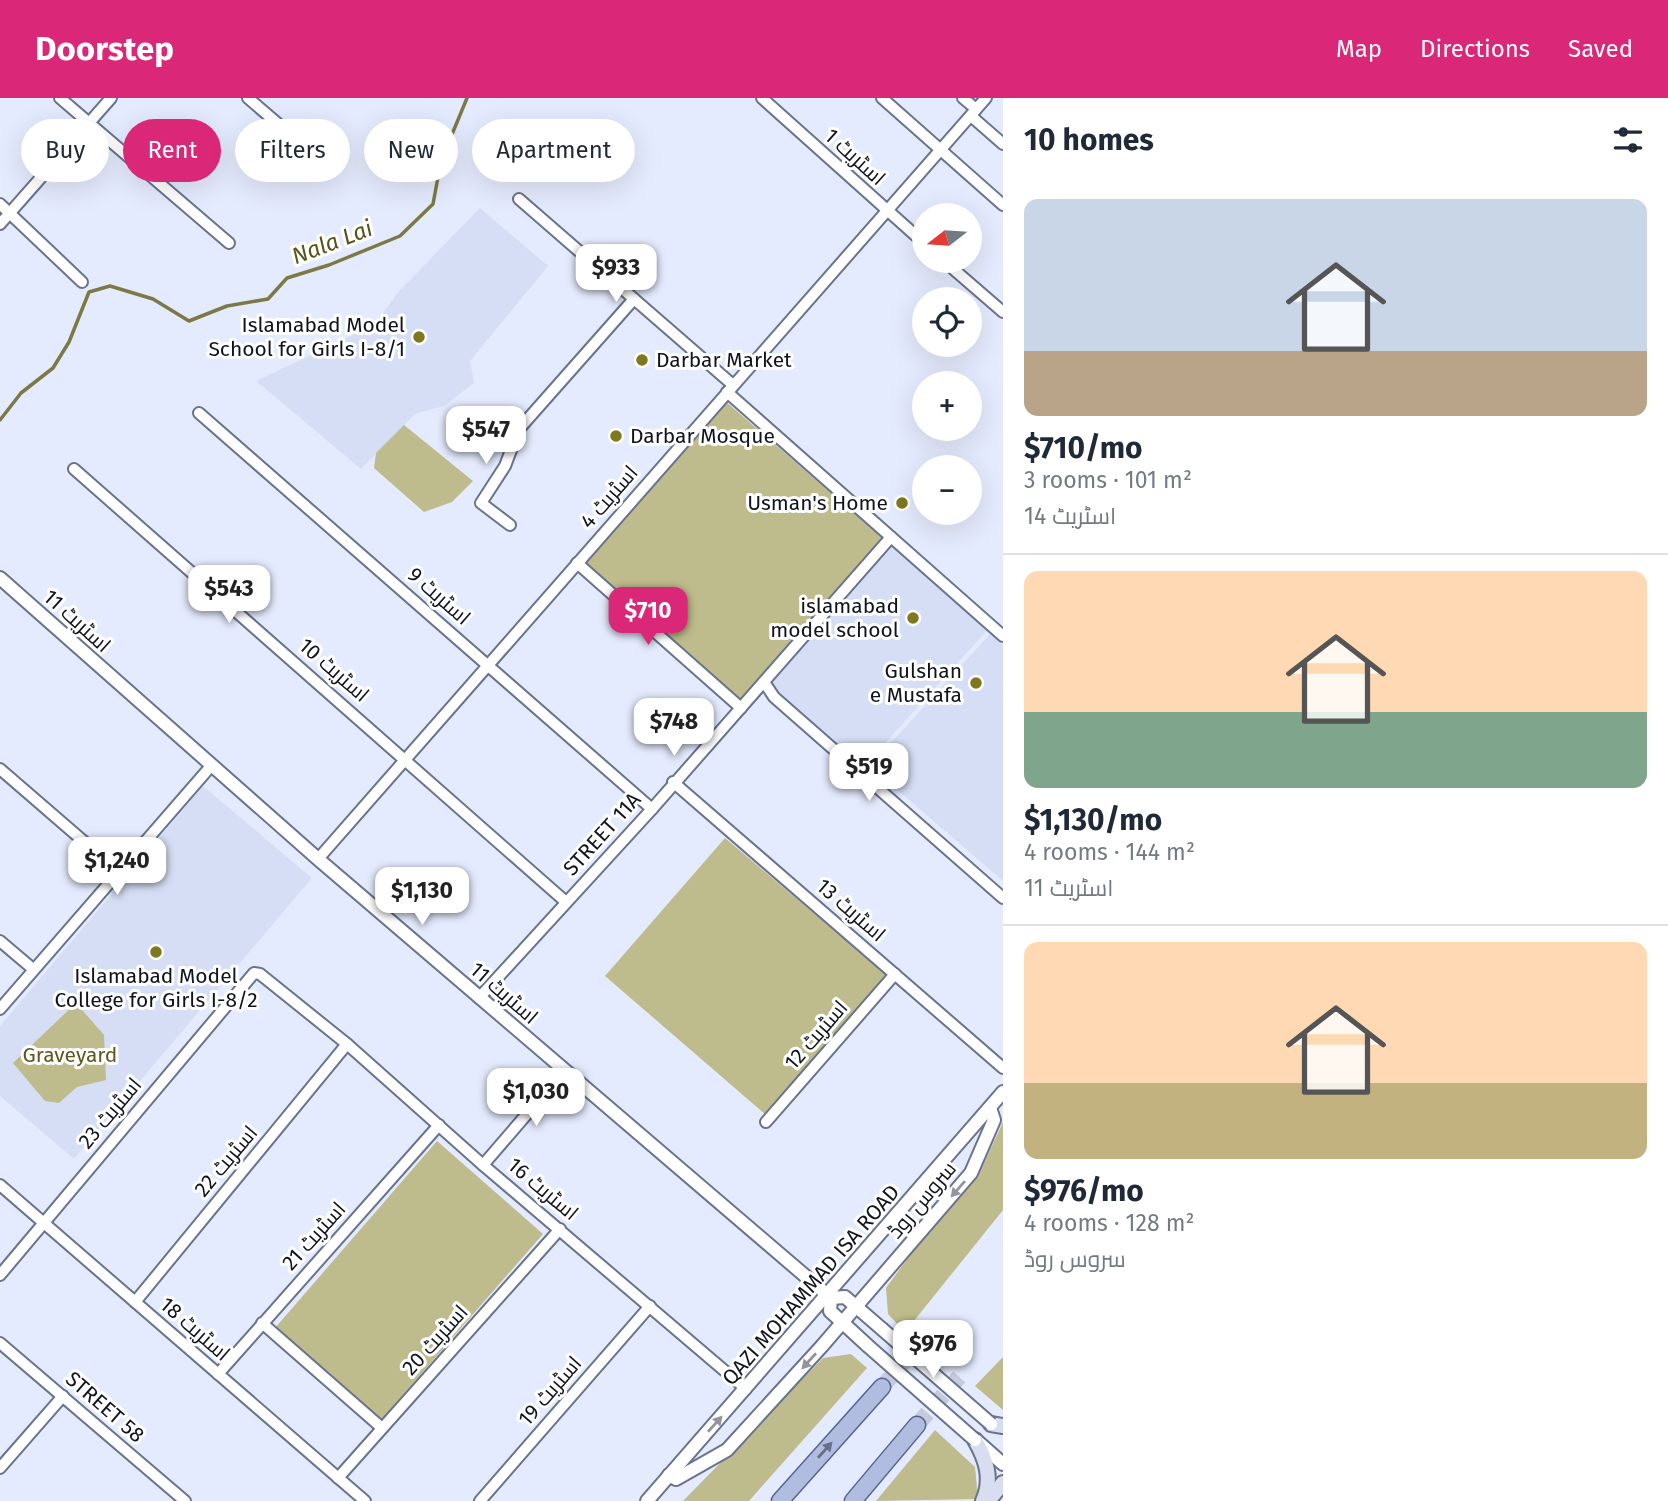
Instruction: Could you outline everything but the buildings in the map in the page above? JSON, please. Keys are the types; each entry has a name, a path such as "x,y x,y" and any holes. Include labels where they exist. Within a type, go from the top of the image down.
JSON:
{"main road":[{"path":"780,1501 883,1387"},
{"path":"853,1501 917,1425"},
{"path":"975,1440 985,1457 989,1477 986,1501"},
{"path":"986,1501 1003,1483"}],"street":[{"path":"61,98 85,119"},
{"path":"93,119 111,98"},
{"path":"248,98 272,119"},
{"name":"اسٹریٹ 1","path":"762,98 912,233"},
{"path":"883,98 1003,205"},
{"path":"963,98 1003,144"},
{"name":"اسٹریٹ 4","path":"318,859 986,98"},
{"path":"109,140 229,243"},
{"path":"0,224 38,182"},
{"path":"519,199 634,299 891,537 1003,636"},
{"path":"0,204 82,282"},
{"path":"958,273 1003,312"},
{"path":"510,525 481,503 505,466 519,429 634,299"},
{"name":"اسٹریٹ 9","path":"199,413 652,809"},
{"name":"اسٹریٹ 10","path":"74,469 566,902"},
{"name":"STREET 11A","path":"479,998 652,809 891,537"},
{"path":"577,563 741,708"},
{"name":"اسٹریٹ 11","path":"0,578 318,859 830,1296"},
{"path":"764,682 774,697 1003,898"},
{"path":"0,1009 211,766"},
{"path":"0,769 118,871"},
{"name":"اسٹریٹ 13","path":"673,782 1003,1068"},
{"path":"0,941 33,969"},
{"name":"اسٹریٹ 16","path":"248,976 260,974 347,1044 483,1165 746,1389"},
{"name":"اسٹریٹ 12","path":"766,1122 895,974"},
{"name":"اسٹریٹ 23","path":"0,1275 248,976"},
{"name":"اسٹریٹ 22","path":"135,1302 347,1044"},
{"path":"483,1165 564,1071"},
{"name":"QAZI MOHAMMAD ISA ROAD","path":"646,1501 830,1296 1003,1092"},
{"name":"سروس روڈ","path":"669,1475 676,1479 727,1450 857,1307 971,1173 994,1120 990,1108"},
{"name":"اسٹریٹ 21","path":"218,1374 439,1125"},
{"name":"اسٹریٹ 18","path":"0,1185 365,1501"},
{"name":"اسٹریٹ 20","path":"338,1478 560,1229"},
{"path":"1003,1435 997,1425 845,1297 830,1296 830,1311 842,1323 1003,1464"},
{"name":"اسٹریٹ 19","path":"481,1501 650,1306"},
{"path":"262,1323 382,1428"},
{"name":"STREET 58","path":"0,1343 185,1501"},
{"path":"0,1468 63,1396"}],"shaded area":[{"name":"Islamabad Model School for Girls I-8/1","path":"480,208 548,266 470,361 474,383 444,406 415,414 361,469 256,381 374,325 400,290"},
{"path":"891,537 991,626 858,773 764,682"},
{"path":"990,634 1003,645 1003,881 870,766"},
{"name":"Islamabad Model College for Girls I-8/2","path":"203,786 312,878 74,1159 0,1096 0,1026"}],"green space":[{"path":"724,400 885,540 741,708 577,563"},
{"path":"404,425 473,481 452,502 424,512 374,468 376,453"},
{"path":"725,838 888,976 765,1114 605,976"},
{"name":"Graveyard","path":"76,1003 104,1035 106,1080 77,1087 59,1103 45,1101 13,1063"},
{"path":"1003,1122 1003,1210 905,1332 888,1314 886,1288 913,1251 978,1176"},
{"path":"437,1141 543,1234 380,1421 275,1328"},
{"path":"851,1354 867,1368 749,1501 683,1501 823,1358"},
{"path":"1003,1357 1003,1410 975,1386"},
{"path":"935,1430 975,1467 978,1499 876,1501"}],"waterway":[{"name":"Nala Lai","path":"0,420 21,393 53,368 69,342 89,292 110,286 153,299 189,321 227,306 268,299 287,278 329,265 400,236 433,204 441,161 467,98"}],"tunnel":[{"path":"882,1387 929,1333"},
{"path":"917,1425 960,1376"}],"place":[{"name":"Islamabad Model School for Girls I-8/1","path":"419,337"},
{"name":"Darbar Market","path":"642,360"},
{"name":"Darbar Mosque","path":"616,436"},
{"name":"Usman's Home","path":"902,503"},
{"name":"islamabad model school","path":"913,618"},
{"name":"Gulshan e Mustafa","path":"976,683"},
{"name":"Islamabad Model College for Girls I-8/2","path":"156,952"}]}
